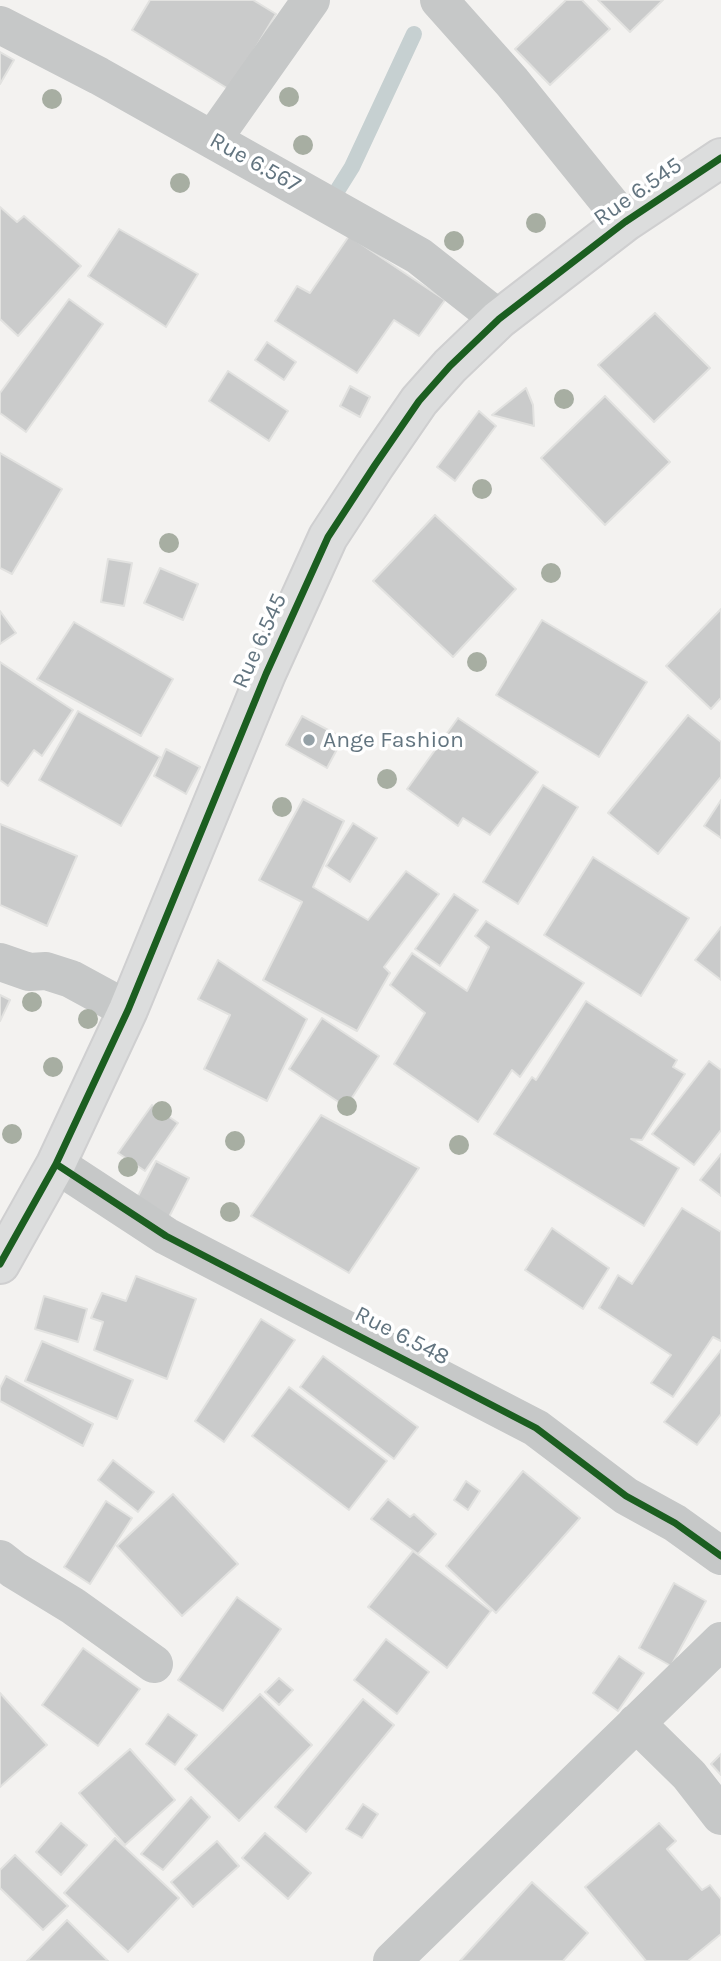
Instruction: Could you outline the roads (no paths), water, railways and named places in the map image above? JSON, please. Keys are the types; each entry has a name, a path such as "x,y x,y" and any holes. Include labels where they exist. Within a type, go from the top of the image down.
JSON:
{"street":[{"path":"213,139 311,0"},
{"path":"439,0 512,82 625,222"},
{"name":"Rue 6.567","path":"0,25 99,76 419,256 499,319"},
{"name":"Rue 6.545","path":"0,1264 56,1164 128,1010 266,674 328,537 419,401 450,366 499,319 625,222 721,159"},
{"path":"0,962 29,972 46,971 71,979 128,1010"},
{"name":"Rue 6.548","path":"56,1164 166,1236 536,1428 626,1496 675,1522 721,1556"},
{"path":"0,1559 73,1606 154,1664"},
{"path":"392,1961 721,1641"},
{"path":"636,1723 689,1775 721,1816"}],"waterway":[{"path":"332,199 352,167 414,34"}],"place":[{"name":"Ange Fashion","path":"309,740"}]}
